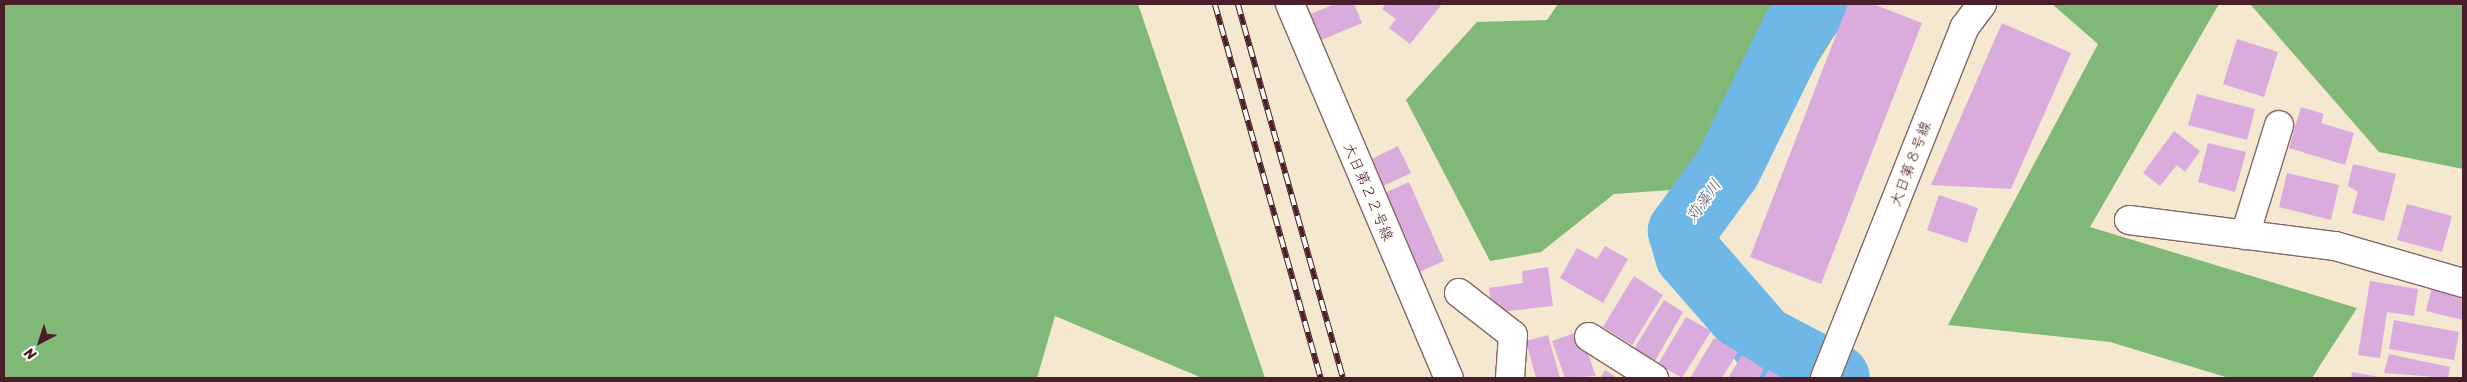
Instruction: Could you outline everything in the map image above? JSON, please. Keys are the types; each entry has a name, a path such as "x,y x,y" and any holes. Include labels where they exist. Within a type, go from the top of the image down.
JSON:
{"street":[{"name":"大日第２２号線","path":"1290,4 1449,378"},
{"name":"大日第８号線","path":"1825,378 1848,328 1964,28 1982,4"},
{"path":"2245,234 2279,125"},
{"path":"2129,220 2335,246 2463,283"},
{"path":"1460,293 1513,336 1510,378"},
{"path":"1589,337 1654,378"}],"green space":[{"path":"4,4 1138,4 1265,378 1202,378 1055,316 1037,378 4,378"},
{"path":"1558,4 1854,4 1741,185 1614,194 1541,252 1490,261 1406,100 1477,22 1547,20"},
{"path":"2052,4 2219,4 2090,227 2357,308 2312,378 2229,378 2110,342 1948,325 2098,44"},
{"path":"2250,4 2463,4 2463,169 2379,152"}],"building":[{"path":"1335,4 1354,4 1362,23 1319,41 1308,15"},
{"path":"1386,4 1442,4 1410,44 1389,28 1396,19 1382,9"},
{"path":"1848,4 1873,4 1922,23 1821,284 1750,257"},
{"path":"2002,23 2071,53 2011,189 1931,185"},
{"path":"2237,39 2278,52 2264,97 2223,84"},
{"path":"2197,94 2255,109 2247,140 2188,125"},
{"path":"2301,107 2324,114 2321,123 2354,133 2345,165 2289,148"},
{"path":"2174,131 2200,151 2185,172 2177,165 2160,186 2143,173"},
{"path":"2208,143 2246,152 2235,192 2198,182"},
{"path":"1398,146 1411,173 1379,188 1366,162"},
{"path":"2353,164 2396,174 2384,221 2352,213 2358,192 2348,186"},
{"path":"2287,173 2339,185 2331,220 2279,207"},
{"path":"1409,182 1444,261 1415,274 1380,195"},
{"path":"1939,195 1978,208 1967,243 1927,230"},
{"path":"2407,204 2452,216 2442,252 2397,240"},
{"path":"1605,246 1628,259 1603,303 1560,278 1577,248 1597,259"},
{"path":"1548,267 1553,306 1492,313 1489,288 1523,283 1522,271"},
{"path":"1634,276 1663,295 1632,345 1603,327"},
{"path":"2370,281 2418,289 2414,316 2387,312 2380,358 2358,355"},
{"path":"2432,286 2463,293 2463,320 2426,311"},
{"path":"1664,300 1683,312 1655,361 1634,349"},
{"path":"1686,317 1711,331 1682,378 1658,364"},
{"path":"2394,320 2459,332 2454,360 2389,349"},
{"path":"1580,331 1596,376 1565,378 1552,341"},
{"path":"1548,335 1560,378 1536,378 1526,341"},
{"path":"1714,338 1738,352 1722,378 1690,378"},
{"path":"2389,354 2450,367 2448,378 2384,373"},
{"path":"1742,355 1764,369 1759,378 1728,378"},
{"path":"1605,370 1617,378 1600,378"},
{"path":"1769,370 1782,378 1764,378"},
{"path":"2352,372 2379,377 2379,378 2351,378"}],"waterway":[{"name":"苅藻川","path":"1816,4 1796,29 1727,169 1682,231 1689,255 1763,340 1836,378"}],"railway":[{"path":"1215,4 1321,378"},
{"path":"1238,4 1343,378"}]}
